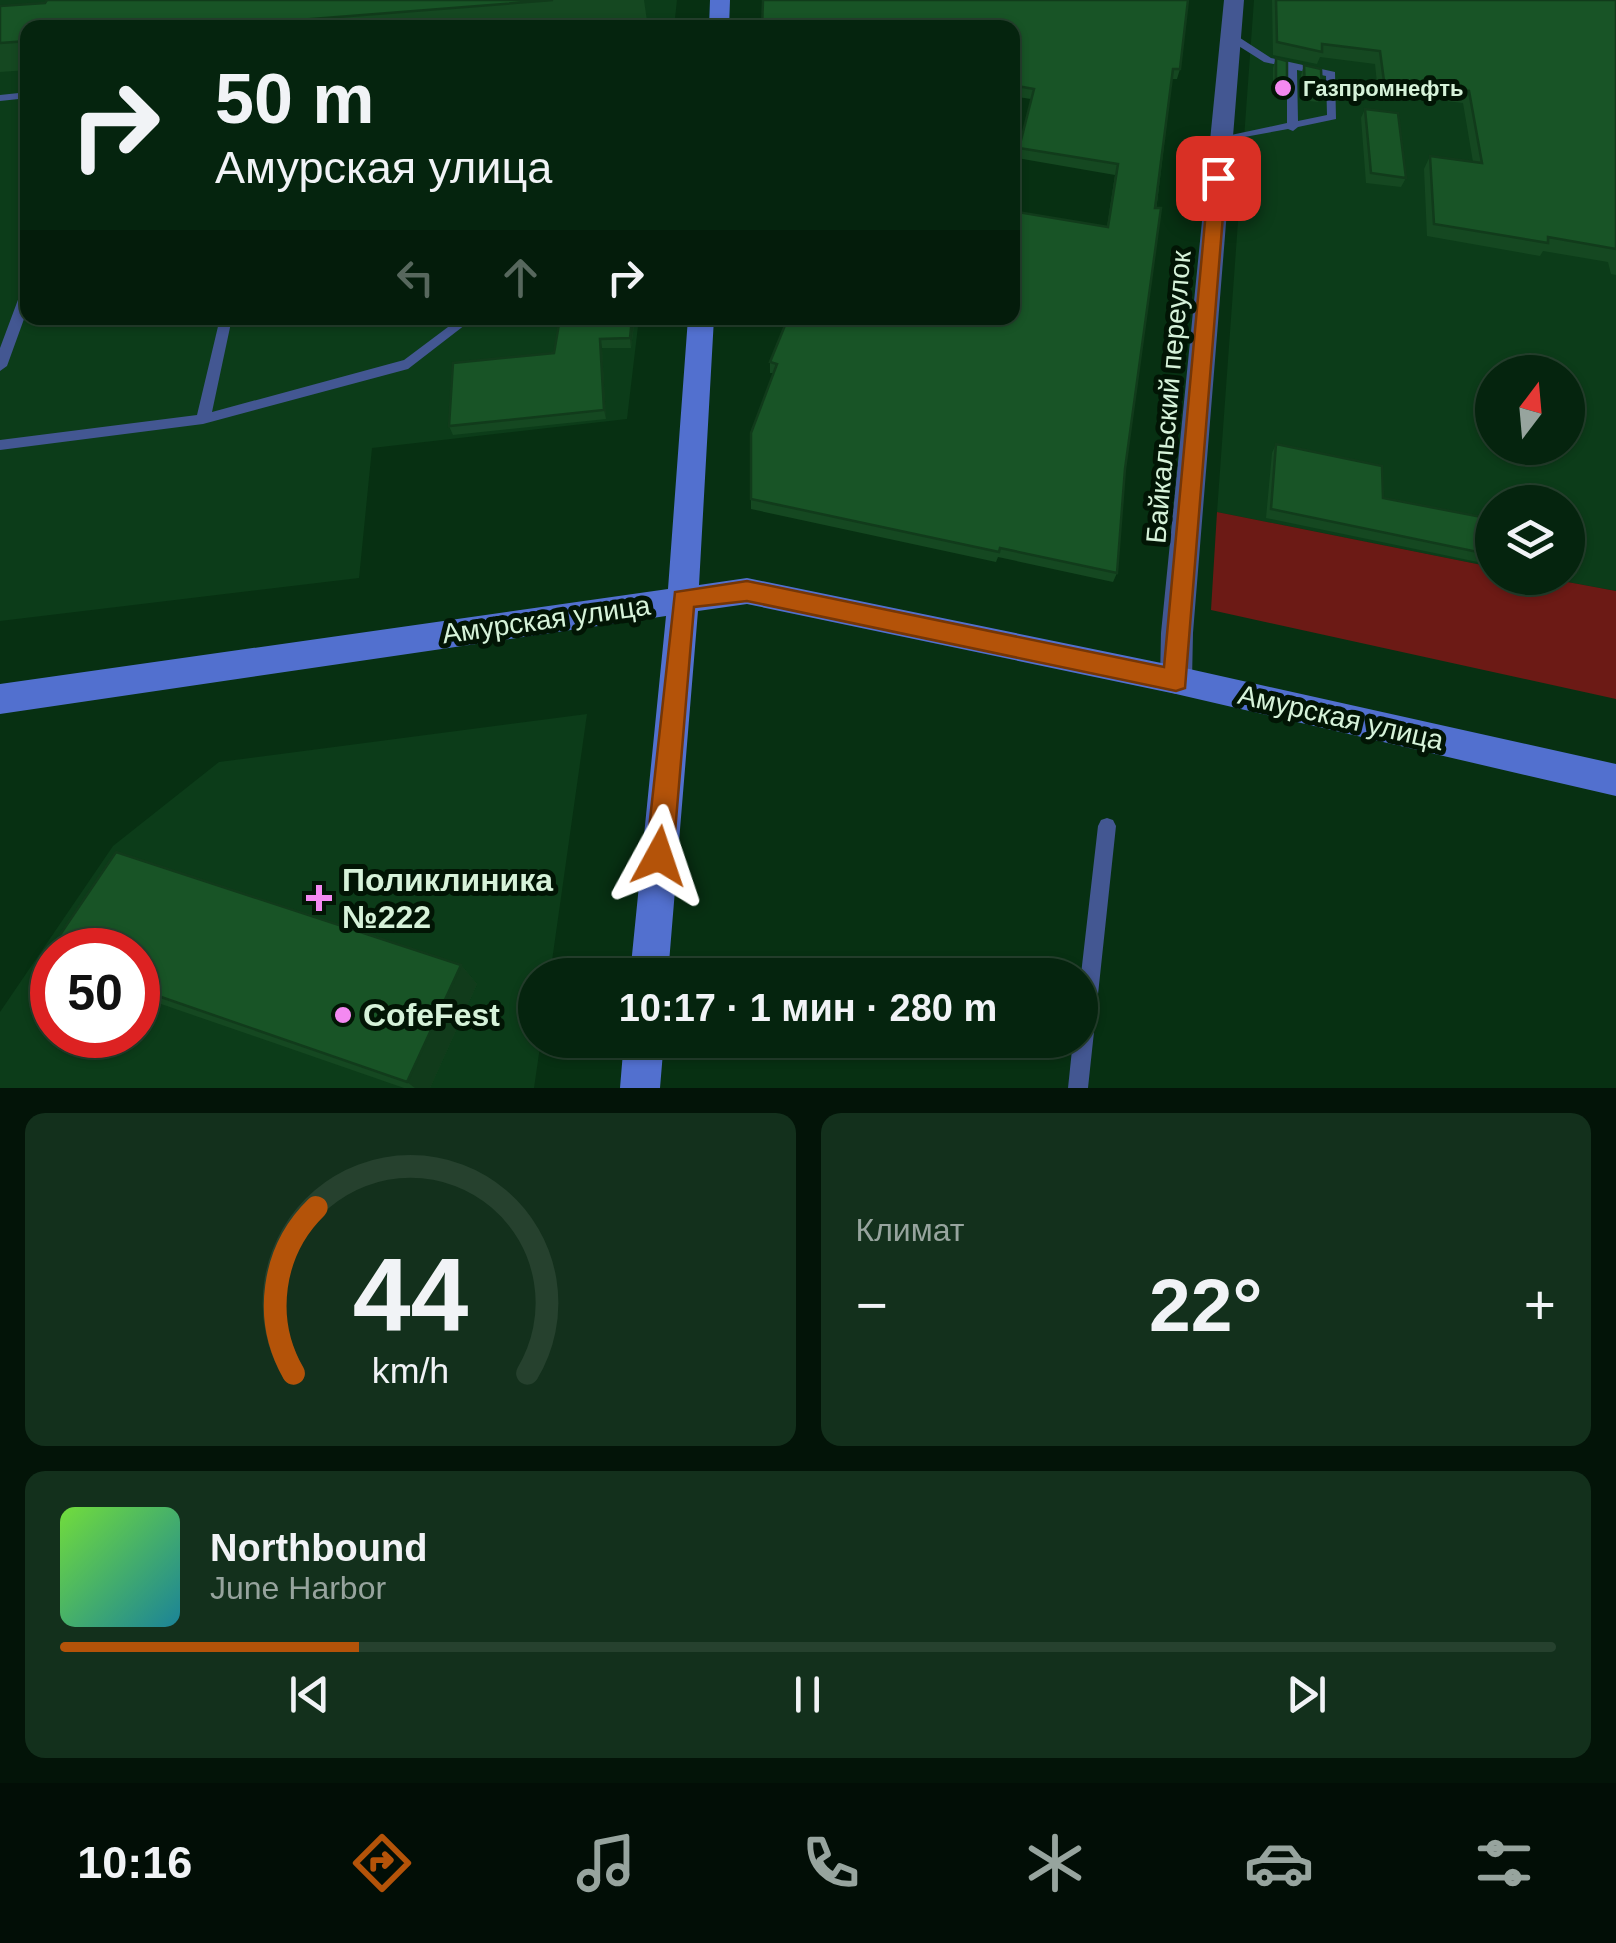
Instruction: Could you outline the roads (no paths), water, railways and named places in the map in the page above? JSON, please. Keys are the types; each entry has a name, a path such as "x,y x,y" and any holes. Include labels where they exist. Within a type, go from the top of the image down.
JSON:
{"street":[{"name":"Байкальский переулок","path":"1176,680 1176,632 1234,0"},
{"path":"651,958 683,599 700,325"},
{"name":"Амурская улица","path":"0,700 747,591 1176,680 1616,780"},
{"path":"640,1088 642,1058"}],"lane":[{"path":"1221,140 1332,117 1330,74 1268,60 1230,36"},
{"path":"1292,65 1293,128"},
{"path":"0,366 20,312"},
{"path":"202,419 224,325"},
{"path":"0,445 202,419 408,364 459,325"},
{"path":"1078,1088 1107,826"}],"place":[{"name":"Газпромнефть","path":"1283,88"},
{"name":"Поликлиника №222","path":"319,898"},
{"name":"CofeFest","path":"343,1015"}]}
